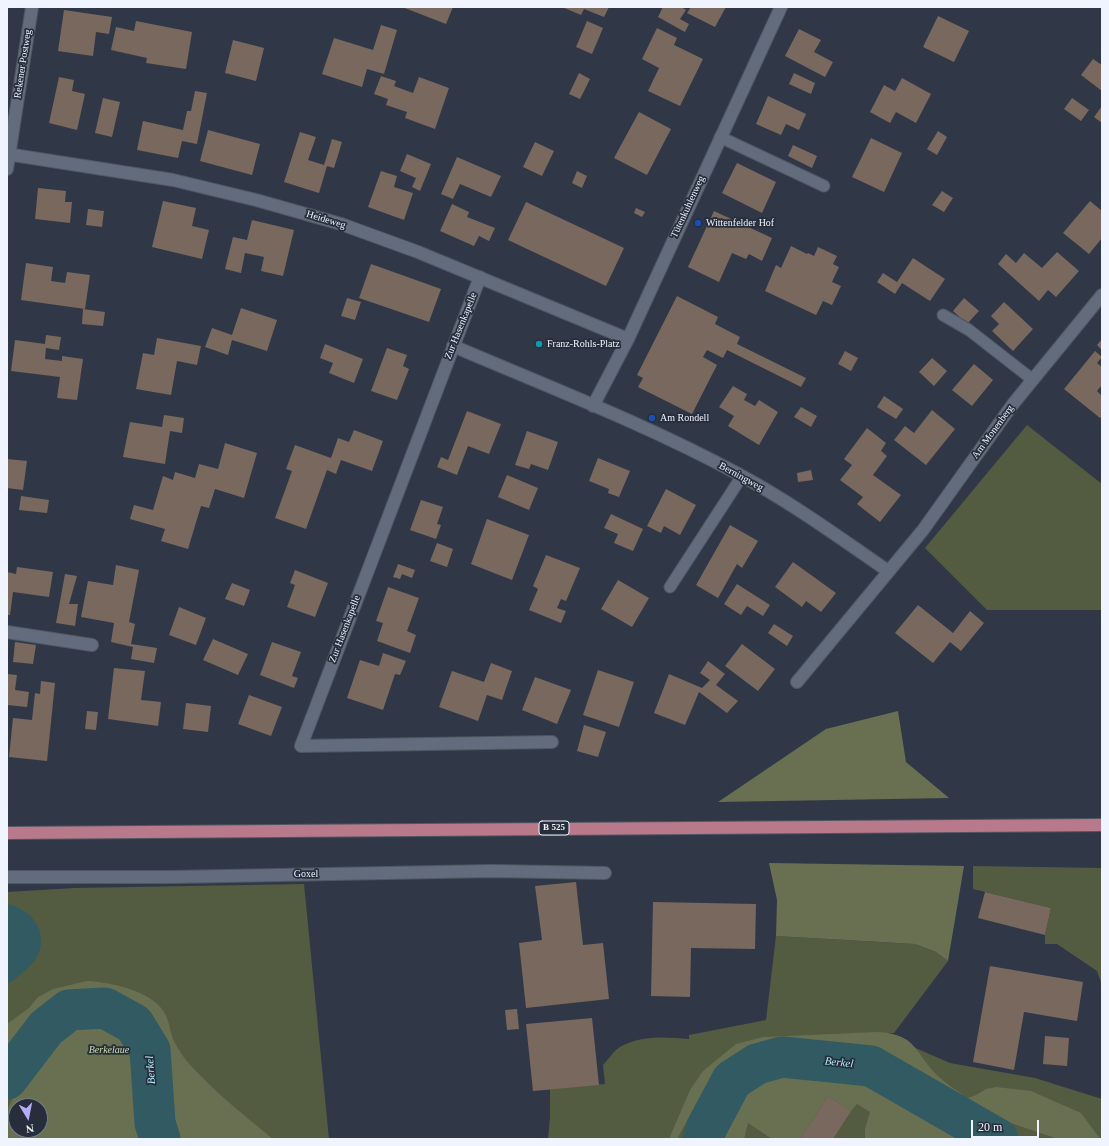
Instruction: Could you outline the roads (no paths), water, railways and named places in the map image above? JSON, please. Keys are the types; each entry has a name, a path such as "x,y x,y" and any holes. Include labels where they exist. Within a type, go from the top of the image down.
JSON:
{"main road":[{"name":"B 525","path":"7,833 1102,826"}],"street":[{"name":"Rekener Postweg","path":"7,169 8,154 32,7"},
{"name":"Tütenkuhlenweg","path":"593,406 628,339 781,7"},
{"name":"Heideweg","path":"8,154 173,180 256,200 341,224 418,252 628,339"},
{"name":"Zur Hasenkapelle","path":"480,277 301,746 552,742"},
{"name":"Am Monenberg","path":"888,571 923,530 1013,404 1102,295"},
{"name":"Berningweg","path":"453,346 649,430 742,476 816,521 888,571"},
{"path":"797,682 888,571"},
{"path":"7,632 92,645"},
{"name":"Goxel","path":"7,877 492,871 605,873"}],"lane":[{"path":"720,137 824,186"},
{"path":"943,315 969,330 1033,380"},
{"path":"670,586 742,476"}],"waterway":[{"name":"Berkel","path":"7,1079 46,1028 69,1010 105,1008 134,1024 150,1050 155,1123 160,1139"},
{"name":"Berkel","path":"703,1139 707,1127 732,1080 757,1064 782,1057 871,1066 998,1139"}],"place":[{"name":"Wittenfelder Hof","path":"698,223"},
{"name":"Franz-Rohls-Platz","path":"539,344"},
{"name":"Am Rondell","path":"652,418"}],"park label":[{"name":"Berkelaue","path":"109,1050"}]}
